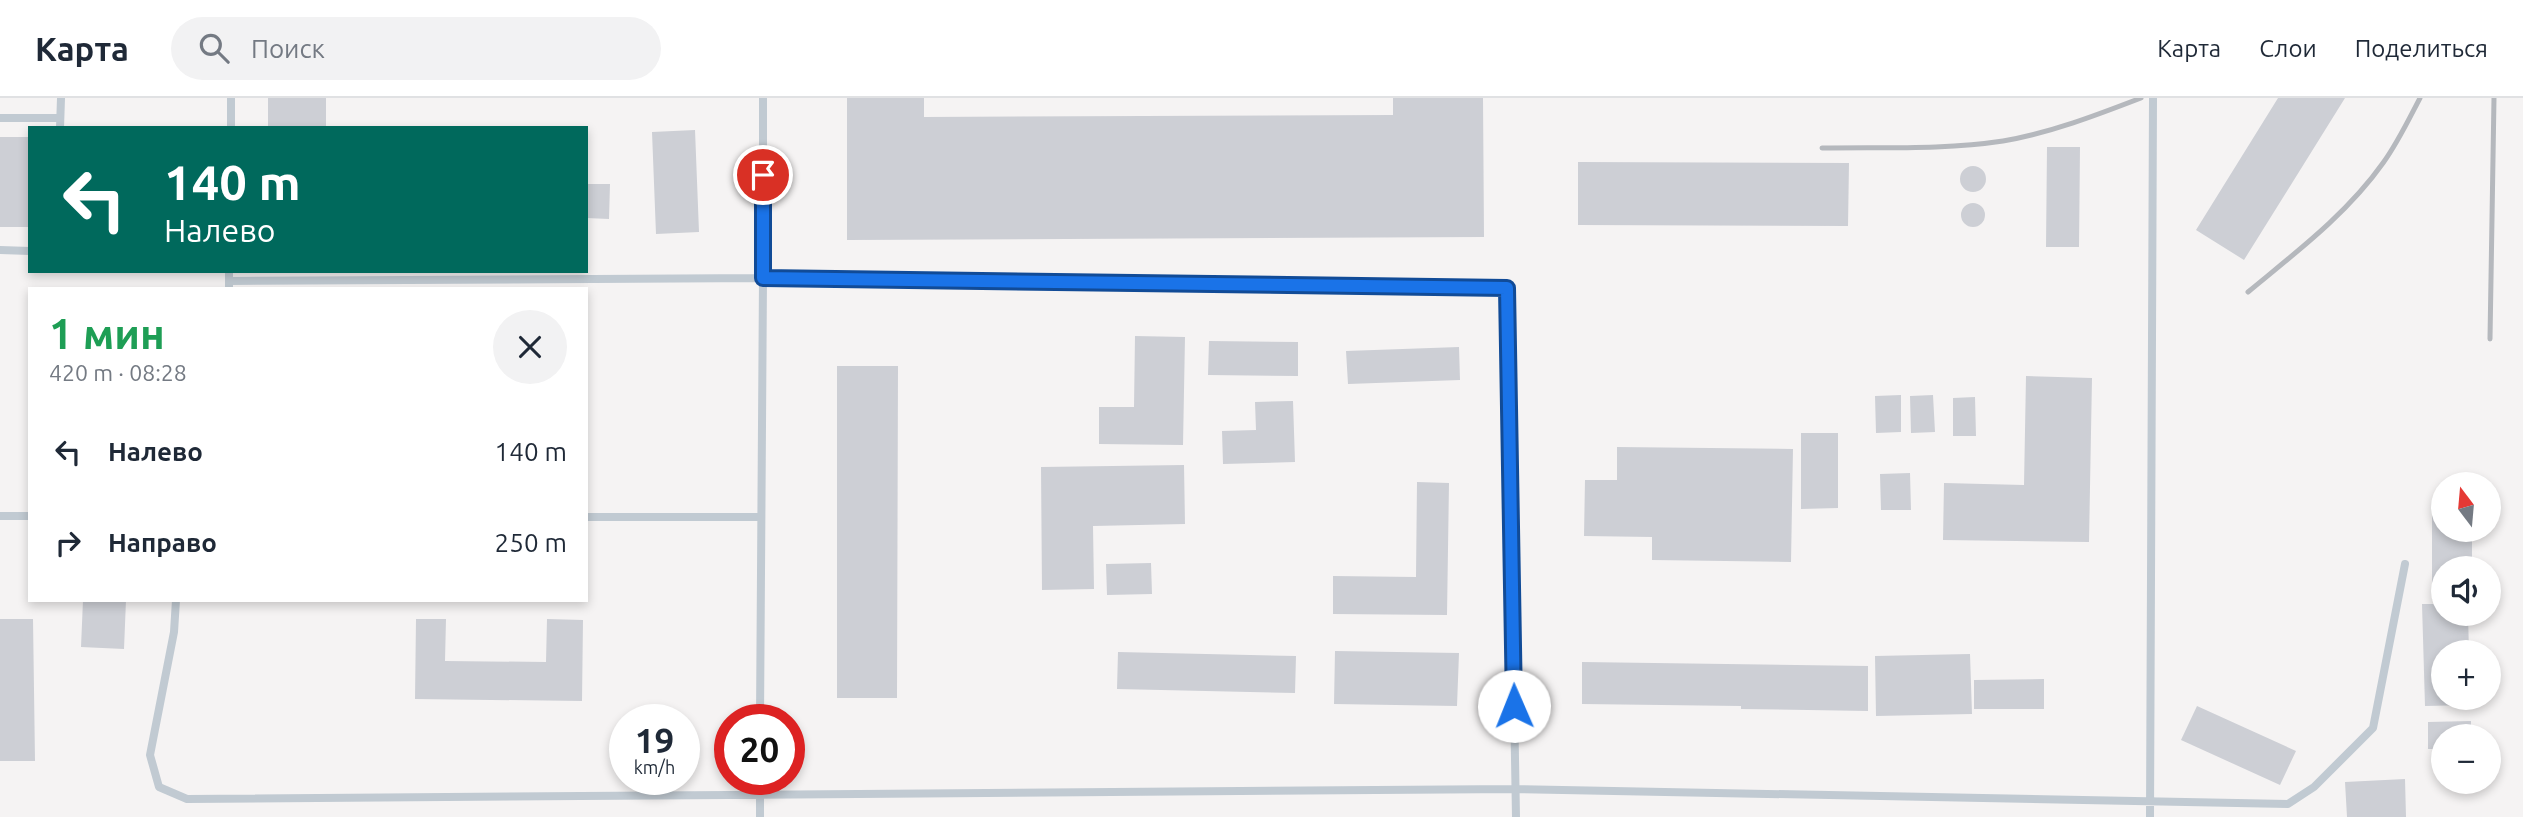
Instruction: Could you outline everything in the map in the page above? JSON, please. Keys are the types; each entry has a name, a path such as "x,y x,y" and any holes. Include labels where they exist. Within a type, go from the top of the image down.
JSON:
{"lane":[{"path":"0,118 60,123 61,98"},
{"path":"231,98 231,126"},
{"path":"760,704 763,98"},
{"path":"2150,817 2152,98"},
{"path":"0,250 28,251"},
{"path":"229,285 763,278 1507,288 1516,817"},
{"path":"0,516 28,516"},
{"path":"588,517 761,517"},
{"path":"805,795 1516,789 2288,804 2314,788 2373,728 2405,564"},
{"path":"176,602 174,632 150,755 159,788 187,799 760,795 760,817"}],"building":[{"path":"268,98 326,98 326,126 268,126"},
{"path":"847,98 924,98 924,117 1393,115 1393,98 1483,98 1484,237 847,240"},
{"path":"2278,98 2345,98 2244,260 2196,230"},
{"path":"695,130 699,232 656,234 652,132"},
{"path":"0,137 28,137 28,227 0,227"},
{"path":"2047,147 2080,147 2079,247 2046,247"},
{"path":"1578,162 1849,163 1848,226 1578,225"},
{"path":"1973,166 1982,170 1986,179 1982,188 1973,192 1964,188 1960,179 1964,170"},
{"path":"588,184 610,184 609,219 588,218"},
{"path":"1973,203 1982,206 1985,215 1982,224 1973,227 1964,224 1961,215 1964,206"},
{"path":"1135,336 1185,337 1183,445 1099,444 1099,407 1134,407"},
{"path":"1209,341 1298,342 1298,376 1208,375"},
{"path":"1459,347 1460,380 1348,384 1346,351"},
{"path":"837,366 898,366 897,698 837,698"},
{"path":"2026,376 2092,378 2089,542 1943,540 1944,483 2024,485"},
{"path":"1901,395 1901,432 1876,433 1875,396"},
{"path":"1933,395 1935,432 1911,433 1910,396"},
{"path":"1975,397 1976,436 1953,436 1953,398"},
{"path":"1293,401 1295,462 1223,464 1222,431 1256,430 1255,402"},
{"path":"1801,433 1838,433 1838,508 1801,509"},
{"path":"1617,447 1793,449 1791,562 1652,560 1652,537 1584,536 1585,480 1617,480"},
{"path":"1184,465 1185,524 1093,526 1094,589 1042,590 1041,467"},
{"path":"1910,473 1911,510 1881,510 1880,474"},
{"path":"1417,482 1449,483 1447,615 1333,614 1333,576 1416,577"},
{"path":"2432,542 2472,542 2472,556 2432,556"},
{"path":"1151,563 1152,594 1107,595 1106,564"},
{"path":"83,602 126,602 124,649 81,647"},
{"path":"2422,604 2431,604 2431,626 2468,626 2469,640 2431,640 2431,706 2425,706"},
{"path":"0,619 33,619 35,761 0,761"},
{"path":"416,619 446,619 445,661 546,662 547,619 583,620 582,701 415,699"},
{"path":"1335,651 1459,653 1457,706 1334,704"},
{"path":"1118,652 1296,656 1295,693 1117,689"},
{"path":"1970,654 1972,714 1876,716 1875,656"},
{"path":"1582,662 1868,666 1868,711 1582,704"},
{"path":"2044,679 2044,709 1974,709 1974,680"},
{"path":"2197,706 2296,751 2280,785 2181,740"},
{"path":"2471,721 2471,724 2431,724 2431,749 2428,749 2428,722"},
{"path":"2405,779 2406,817 2347,817 2345,782"}],"railway":[{"path":"1822,148 1936,147 2003,141 2056,128 2141,98"},
{"path":"2248,292 2320,232 2369,182 2388,156 2420,98"},
{"path":"2490,339 2494,98"}],"route":[{"path":"763,175 763,278 1507,288 1514,706"}]}
